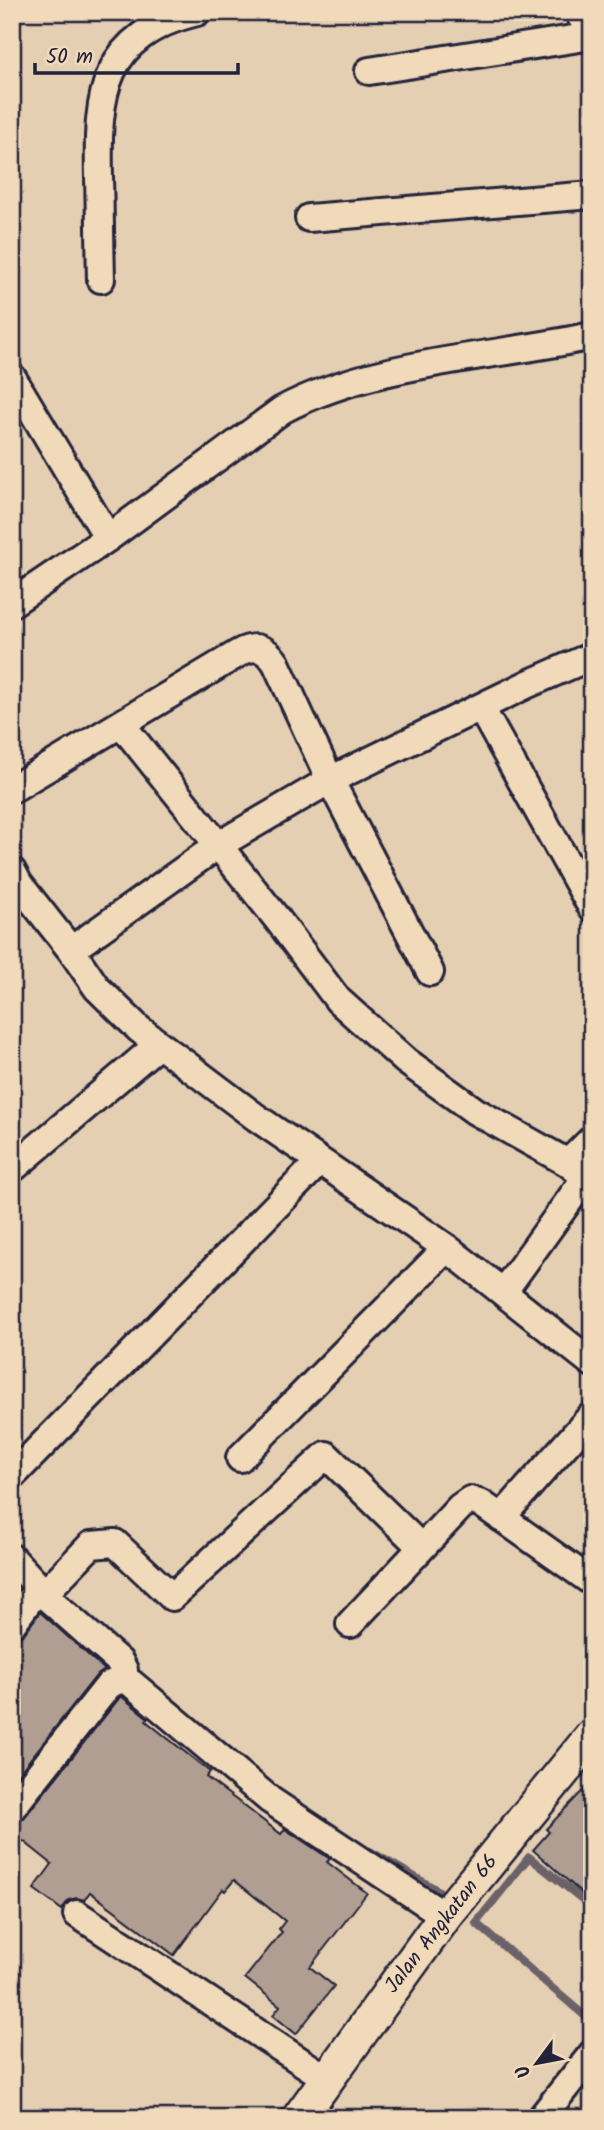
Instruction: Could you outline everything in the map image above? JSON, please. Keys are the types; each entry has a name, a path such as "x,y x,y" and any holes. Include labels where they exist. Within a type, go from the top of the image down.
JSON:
{"highway":[{"path":"585,12 592,20"}],"street":[{"path":"101,279 98,126 102,94 116,64 129,46 149,29 197,12"},
{"path":"369,72 592,36"},
{"path":"309,218 592,195"},
{"path":"12,603 108,538 254,430 308,396 380,374 592,336"},
{"path":"12,377 108,538"},
{"path":"12,789 246,650 262,649 276,663 330,780 430,972"},
{"path":"71,950 217,846 330,780 592,656"},
{"path":"481,708 592,908"},
{"path":"122,725 347,1009 406,1061 475,1111 582,1174"},
{"path":"15,882 71,950 97,988 158,1045 319,1163 447,1248 592,1363"},
{"path":"12,1169 158,1045"},
{"path":"505,1292 582,1174 592,1139"},
{"path":"12,1476 319,1163"},
{"path":"240,1458 447,1248"},
{"path":"501,1518 592,1415"},
{"path":"12,1624 34,1594 91,1545 115,1543 172,1597 326,1455 421,1547"},
{"path":"349,1624 460,1507 470,1500 482,1504 592,1582"},
{"path":"12,1558 30,1576 39,1590 120,1662 124,1680"},
{"path":"12,1808 108,1686 118,1680 124,1680 131,1683 270,1800 452,1908"},
{"name":"Jalan Angkatan 66","path":"299,2118 452,1908 592,1736"},
{"path":"77,1914 326,2078"},
{"path":"541,2118 592,2054"}],"building":[{"path":"40,1612 105,1670 96,1676 12,1782 12,1639 24,1634"},
{"path":"121,1696 148,1718 146,1721 210,1772 206,1777 281,1834 285,1829 330,1859 327,1862 367,1893 310,1967 334,1986 296,2034 273,2015 280,2006 245,1978 282,1932 279,1929 285,1921 234,1880 225,1891 223,1889 174,1955 90,1892 84,1900 69,1900 62,1910 34,1889 52,1864 12,1832 12,1823 24,1818"},
{"path":"592,1781 592,1902 533,1850 549,1832 546,1829"}],"waterway":[{"path":"370,1851 439,1891"},
{"path":"592,1907 529,1857 476,1923 592,2022"}]}
